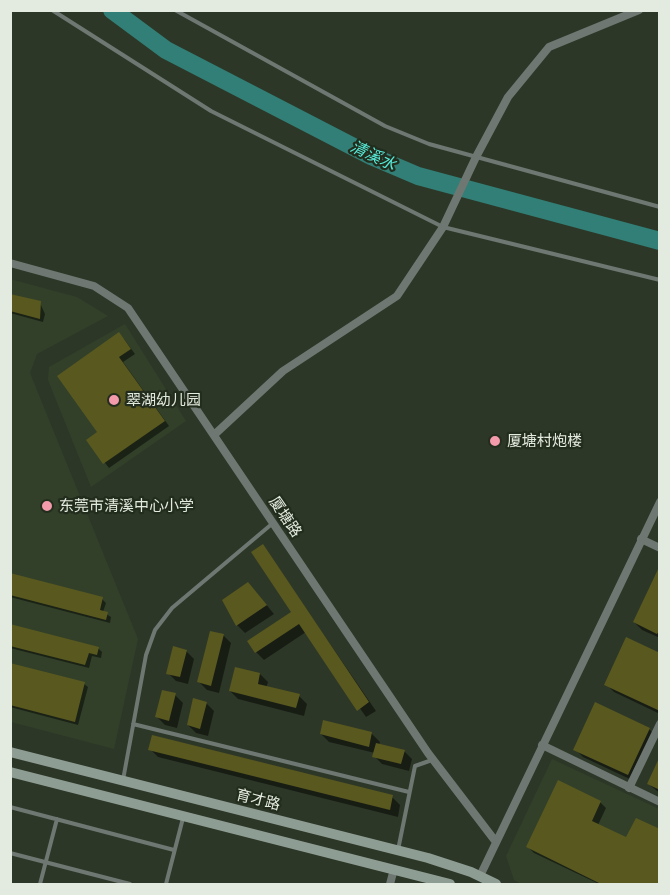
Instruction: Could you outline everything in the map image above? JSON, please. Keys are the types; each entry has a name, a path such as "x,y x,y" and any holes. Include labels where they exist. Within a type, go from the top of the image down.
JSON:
{"main road":[{"name":"育才路","path":"10,753 398,850 480,876 496,885"},
{"path":"10,772 450,885"}],"street":[{"path":"214,435 283,371 397,296 443,226 508,96 549,47 639,10"},
{"name":"厦塘路","path":"10,263 94,286 128,308 434,760 496,842"},
{"path":"480,876 660,502"},
{"path":"641,539 660,548"},
{"path":"629,788 660,724"},
{"path":"542,745 660,802"},
{"path":"390,885 394,869"}],"lane":[{"path":"52,10 211,111 443,226 660,280"},
{"path":"175,10 385,126 429,144 660,207"},
{"path":"123,781 146,655 155,630 172,608 273,522"},
{"path":"133,724 409,792"},
{"path":"398,850 415,766 434,760"},
{"path":"10,807 174,850"},
{"path":"166,885 183,816"},
{"path":"40,885 57,819"},
{"path":"10,853 130,885"}],"shaded area":[{"name":"东莞市清溪中心小学","path":"10,279 77,297 108,316 37,354 30,373 138,639 114,749 11,722"},
{"name":"翠湖幼儿园","path":"125,324 186,421 91,487 48,380 49,367"},
{"path":"552,759 659,809 659,884 521,884 514,880 506,856"}],"building":[{"path":"10,294 41,301 40,319 10,311"},
{"path":"119,332 131,349 119,357 165,421 103,464 86,440 97,432 57,376"},
{"path":"263,544 369,702 357,711 299,624 255,653 247,641 291,612 251,552"},
{"path":"660,565 660,630 657,634 633,622"},
{"path":"10,573 103,597 100,610 108,612 106,620 10,595"},
{"path":"248,582 267,605 236,626 222,600"},
{"path":"10,624 99,647 97,655 89,653 85,665 10,646"},
{"path":"210,631 224,634 211,686 197,682"},
{"path":"626,637 660,653 660,711 604,685"},
{"path":"173,646 187,650 180,677 166,674"},
{"path":"10,663 85,682 75,722 10,705"},
{"path":"235,667 260,673 258,684 300,694 296,708 229,691"},
{"path":"162,690 176,693 169,721 155,717"},
{"path":"193,698 207,702 200,729 187,725"},
{"path":"595,702 650,728 628,775 573,750"},
{"path":"323,720 372,732 369,747 320,734"},
{"path":"152,735 393,795 390,810 148,750"},
{"path":"376,743 405,750 401,764 372,757"},
{"path":"660,756 660,790 647,784"},
{"path":"558,780 601,801 592,821 626,837 636,818 660,829 660,885 603,885 526,847"}],"waterway":[{"name":"清溪水","path":"112,10 166,50 371,156 418,176 660,241"}],"place":[{"name":"翠湖幼儿园","path":"114,400"},
{"name":"厦塘村炮楼","path":"495,441"},
{"name":"东莞市清溪中心小学","path":"47,506"}]}
